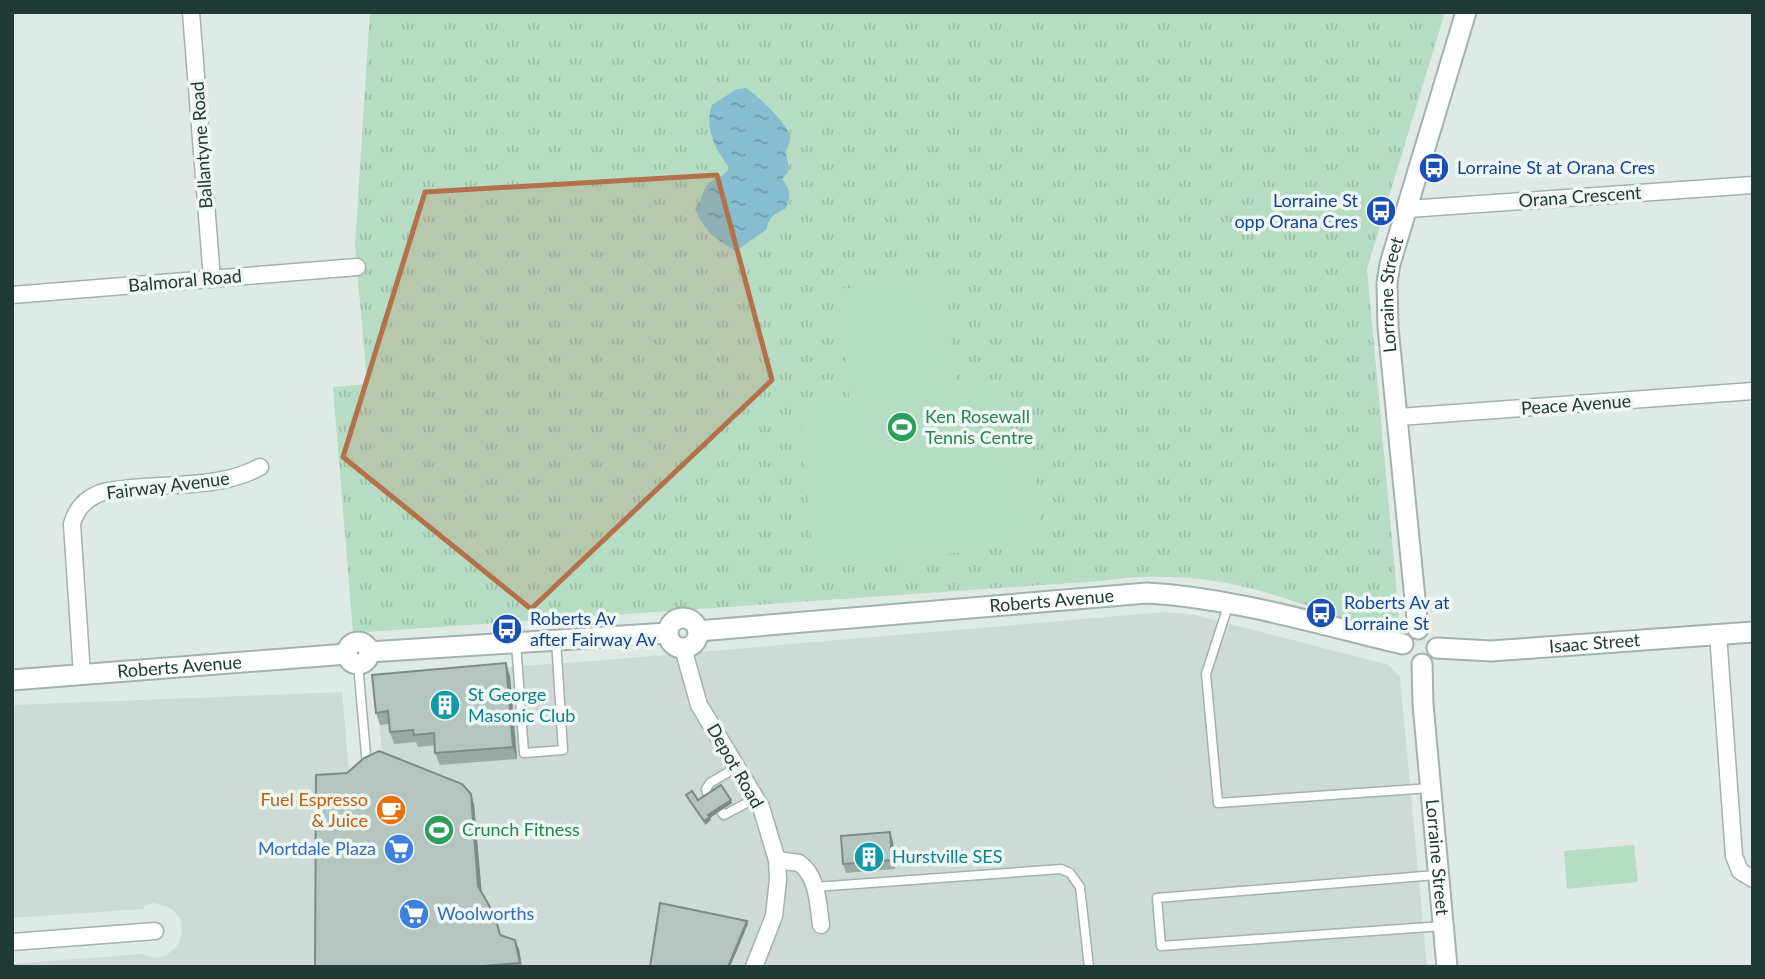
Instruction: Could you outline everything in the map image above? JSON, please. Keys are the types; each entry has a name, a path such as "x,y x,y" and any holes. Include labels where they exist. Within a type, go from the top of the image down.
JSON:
{"street":[{"name":"Ballantyne Road","path":"191,12 212,279"},
{"name":"Lorraine Street","path":"1418,629 1388,319 1387,283 1390,264 1466,12"},
{"name":"Orana Crescent","path":"1408,209 1753,185"},
{"name":"Balmoral Road","path":"12,295 357,267"},
{"name":"Peace Avenue","path":"1399,418 1753,391"},
{"name":"Fairway Avenue","path":"82,675 72,524 76,510 99,494 122,489 218,481 243,476 260,467"},
{"name":"Roberts Avenue","path":"12,680 668,633 671,623 685,618 694,622 698,631 1147,593 1190,596 1229,603 1403,644"},
{"path":"1418,629 1432,634 1437,648 1433,657 1422,664 1407,658 1403,644 1408,634 1418,629"},
{"path":"668,633 671,642 684,648 696,640 698,631"},
{"name":"Isaac Street","path":"1437,648 1491,651 1753,632"},
{"path":"1718,634 1734,856 1740,871 1753,879"},
{"name":"Depot Road","path":"684,648 699,705 756,798 778,860 774,916 754,967"},
{"name":"Lorraine Street","path":"1422,664 1447,967"},
{"path":"778,860 793,861 804,866 815,887 821,925"},
{"path":"12,942 155,931"}],"lane":[{"path":"1229,603 1206,674 1218,803 1431,788"},
{"path":"516,643 524,753 563,750 556,640"},
{"path":"358,657 370,772"},
{"path":"737,767 710,782 706,789 708,795 724,815 756,798"},
{"path":"815,887 1061,869 1070,873 1080,887 1089,967"},
{"path":"1439,874 1157,898 1161,946 1443,926"}],"highlighted area":[{"path":"717,175 772,380 531,609 343,457 425,192"}],"shaded area":[{"path":"1166,612 1195,615 1389,665 1400,677 1427,967 522,967 503,944 499,926 482,895 383,760 374,676 594,661"},
{"path":"342,692 350,782 319,967 12,967 12,964 141,954 157,958 165,956 177,947 182,933 181,921 174,911 154,903 144,906 144,909 12,918 12,705"}],"green space":[{"path":"370,12 1445,12 1367,269 1399,616 1392,623 1370,625 1241,586 1189,578 1136,577 353,633 333,387 367,384 355,245"},
{"name":"Ken Rosewall Tennis Centre","path":"941,279 957,385 998,382 1006,455 1033,454 1043,543 814,569 799,401 849,397 838,289"},
{"path":"1634,845 1638,882 1567,889 1564,851"}],"water":[{"path":"746,88 772,111 789,132 786,154 789,170 782,179 788,189 789,200 785,209 770,219 767,229 736,251 711,234 695,208 709,183 728,170 710,130 712,105 737,89"}],"building":[{"name":"St George Masonic Club","path":"506,663 513,747 435,753 434,733 414,735 413,730 390,732 388,711 376,713 372,675"},
{"name":"Mortdale Plaza","path":"379,751 462,784 471,794 478,886 495,916 500,935 515,940 520,963 471,967 315,967 316,775 347,773 364,758"},
{"path":"721,785 731,800 708,815 710,817 704,821 686,795 692,791 698,800"},
{"name":"Hurstville SES","path":"890,832 892,860 843,864 841,836"},
{"path":"660,903 747,921 728,967 650,967"}],"place":[{"name":"Lorraine St at Orana Cres","path":"1434,168"},
{"name":"Lorraine St opp Orana Cres","path":"1381,211"},
{"name":"Ken Rosewall Tennis Centre","path":"902,427"},
{"name":"Roberts Av at Lorraine St","path":"1321,613"},
{"name":"Roberts Av after Fairway Av","path":"507,629"},
{"name":"St George Masonic Club","path":"445,705"},
{"name":"Fuel Espresso & Juice","path":"391,810"},
{"name":"Crunch Fitness","path":"439,830"},
{"name":"Mortdale Plaza","path":"399,849"},
{"name":"Hurstville SES","path":"869,857"},
{"name":"Woolworths","path":"414,914"}]}
